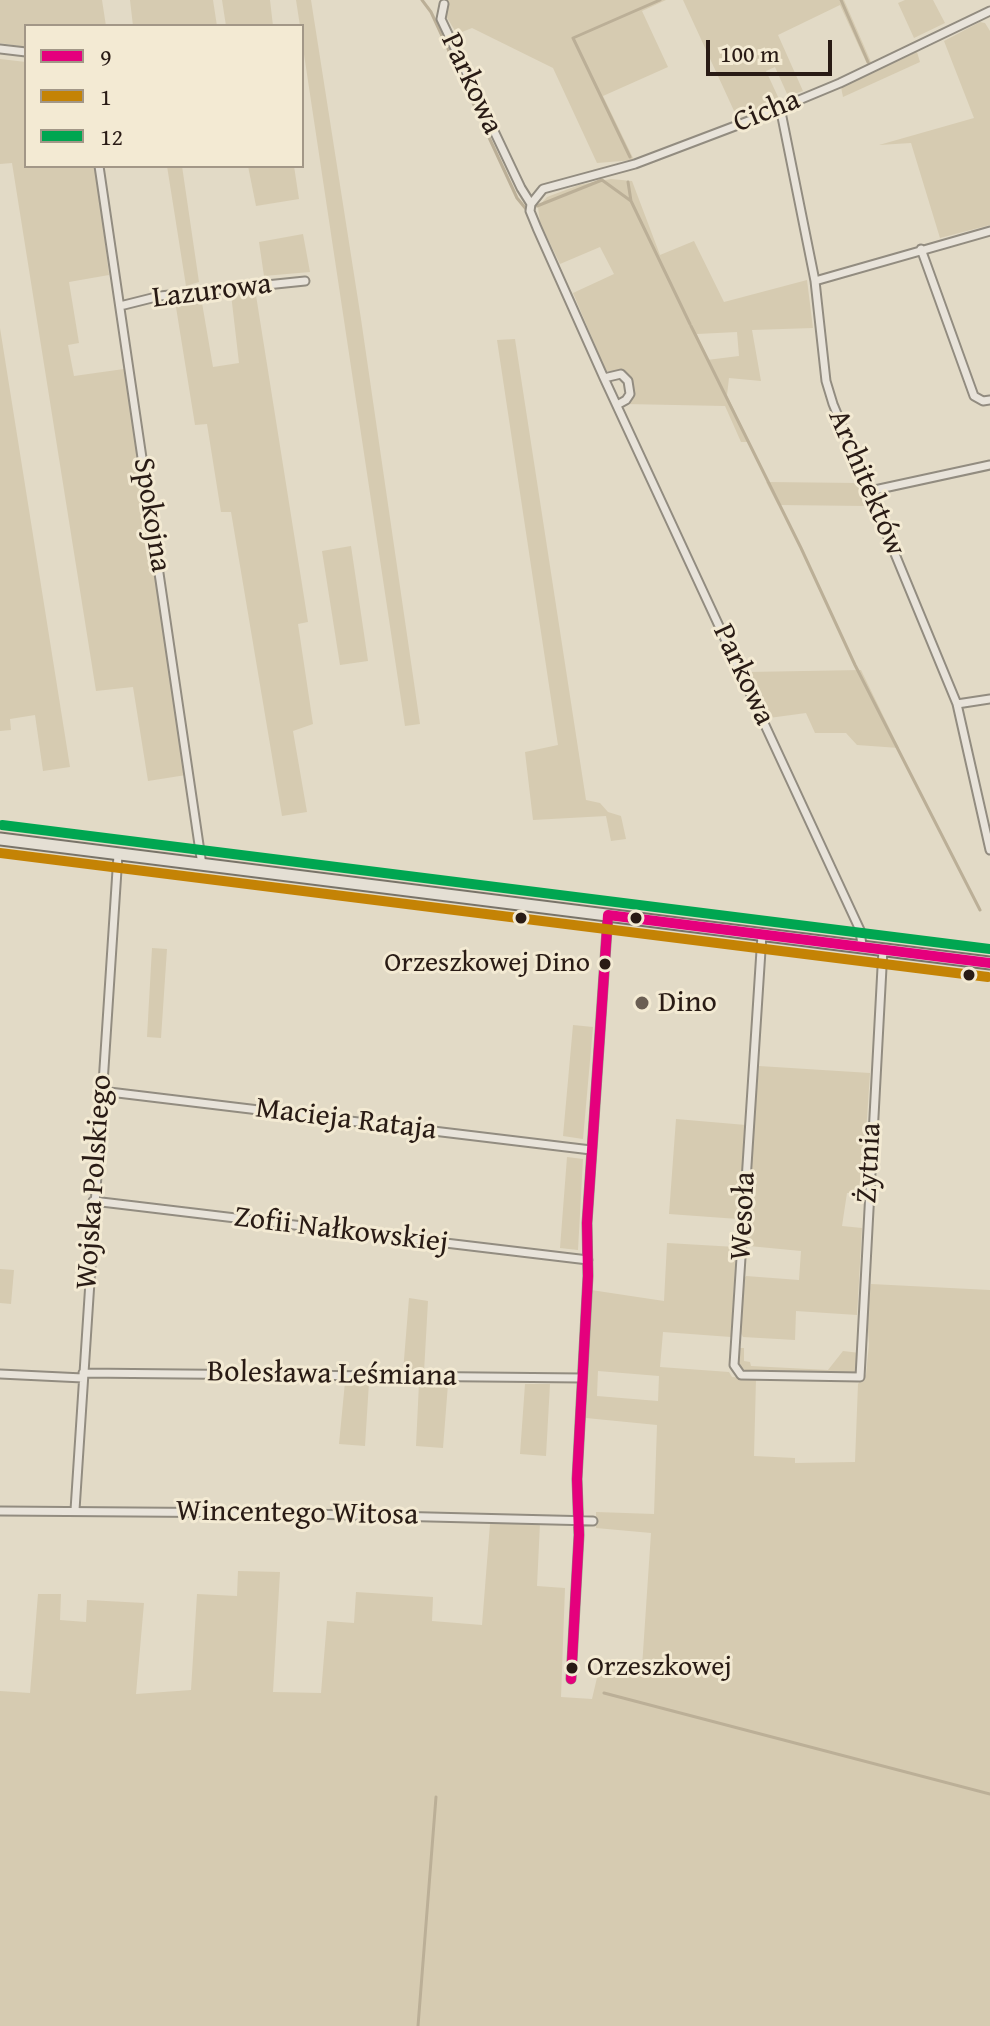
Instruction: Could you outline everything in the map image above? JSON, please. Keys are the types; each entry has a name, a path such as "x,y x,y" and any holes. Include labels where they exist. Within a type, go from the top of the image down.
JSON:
{"main road":[{"path":"0,839 990,963"}],"street":[{"name":"Parkowa","path":"444,4 441,19 509,165 533,200 530,211 537,228 854,915 862,946"},
{"name":"Cicha","path":"533,200 543,189 635,164 840,83 989,13"},
{"path":"0,49 24,52"},
{"name":"Architektów","path":"780,107 815,281 826,381 957,704 990,847"},
{"name":"Spokojna","path":"99,168 202,865"},
{"path":"815,281 990,231"},
{"path":"921,249 974,396 983,401 990,400"},
{"name":"Lazurowa","path":"120,306 160,296 305,281"},
{"path":"604,378 621,374 628,381 630,394 617,405"},
{"path":"870,491 990,465"},
{"path":"957,704 990,699"},
{"name":"Wojska Polskiego","path":"75,1510 118,855"},
{"path":"571,1679 591,1150 608,915"},
{"name":"Wesoła","path":"762,935 734,1365 741,1375 860,1377"},
{"name":"Żytnia","path":"860,1377 883,949"},
{"name":"Macieja Rataja","path":"101,1091 591,1150"},
{"name":"Zofii Nałkowskiej","path":"93,1201 588,1260"},
{"name":"Bolesława Leśmiana","path":"0,1374 582,1378"},
{"name":"Wincentego Witosa","path":"0,1511 593,1521"}],"shaded area":[{"path":"0,0 102,0 106,24 24,24 24,47 0,43"},
{"path":"130,0 213,0 217,24 133,24"},
{"path":"222,0 270,0 273,24 226,24"},
{"path":"296,0 311,0 420,724 405,726 304,54 304,24 300,24"},
{"path":"442,0 666,0 642,11 668,67 603,96 634,160 597,163 553,68 472,28 457,34 446,16"},
{"path":"683,0 844,0 871,62 867,64 840,5 778,35 803,91 788,96 775,67 766,71 779,99 747,115 735,113"},
{"path":"933,0 945,23 914,38 898,3"},
{"path":"980,22 985,23 990,31 990,225 940,238 911,143 879,145 974,118 944,41"},
{"path":"917,52 920,62 843,97 841,87"},
{"path":"0,59 24,62 24,168 96,168 109,275 69,282 79,343 68,345 74,376 124,369 186,775 148,781 133,687 96,691 12,163 0,164"},
{"path":"167,168 182,168 199,282 186,286"},
{"path":"248,168 294,168 299,199 256,206"},
{"path":"611,179 632,181 660,255 694,241 724,302 807,280 813,328 752,330 761,381 729,378 727,395 749,442 741,442 725,406 625,404 629,403 633,392 621,371 606,371 573,293 614,274 600,247 560,264 540,223 538,207 547,197 579,185","holes":["737,332 739,356 707,360 697,334"]},
{"path":"303,234 310,272 264,276 259,242"},
{"path":"255,289 308,622 298,624 313,724 293,731 307,812 282,816 231,512 221,512 207,424 195,425 175,301 201,297 213,367 239,363 231,294"},
{"path":"0,328 70,767 43,771 35,715 10,719 11,730 0,731"},
{"path":"515,339 586,800 600,803 608,812 621,816 626,839 611,841 606,816 533,820 525,752 558,745 497,340"},
{"path":"766,482 858,483 867,506 778,505"},
{"path":"351,546 368,661 340,665 322,551"},
{"path":"861,670 899,748 857,745 846,733 815,733 806,713 769,718 748,672"},
{"path":"152,948 167,949 161,1038 147,1037"},
{"path":"573,1025 593,1027 583,1139 563,1136"},
{"path":"759,1066 870,1073 862,1193 847,1193 842,1226 862,1228 857,1315 796,1311 795,1340 743,1337 740,1331 743,1280 746,1276 799,1280 801,1251 749,1246 746,1233"},
{"path":"676,1119 746,1125 738,1219 669,1214"},
{"path":"567,1157 583,1159 578,1250 560,1248"},
{"path":"667,1243 736,1247 731,1337 663,1332 660,1367 729,1372 732,1377 756,1379 754,1456 795,1458 795,1463 855,1462 858,1384 866,1374 869,1344 866,1305 871,1284 990,1290 990,2026 0,2026 0,1691 30,1693 38,1594 61,1594 60,1620 86,1622 87,1600 144,1603 136,1694 191,1690 197,1594 237,1596 238,1571 280,1572 273,1692 321,1693 327,1621 354,1623 356,1592 433,1597 432,1621 482,1625 490,1524 540,1523 537,1586 565,1588 561,1697 592,1699 600,1665 607,1659 642,1667 651,1533 596,1528 596,1512 654,1514 657,1425 586,1418 591,1290 664,1301","holes":["598,1371 659,1376 658,1401 597,1396"]},
{"path":"0,1269 14,1270 11,1304 0,1303"},
{"path":"409,1298 428,1301 424,1372 403,1372"},
{"path":"739,1348 744,1348 744,1361 750,1362 751,1366 828,1370 843,1351 860,1353 858,1372 850,1375 745,1370 738,1365"},
{"path":"345,1382 369,1382 365,1446 339,1444"},
{"path":"419,1383 448,1384 443,1448 416,1446"},
{"path":"525,1384 550,1384 546,1456 520,1454"}],"waterway":[{"path":"422,0 431,12 517,198 526,209"},
{"path":"630,157 573,38 660,0"},
{"path":"841,0 868,62"},
{"path":"537,206 602,180 631,201 690,324"},
{"path":"628,182 631,201"},
{"path":"691,326 855,665 980,910"},
{"path":"604,1693 990,1794"},
{"path":"418,2026 436,1797"}],"transit line":[{"name":"12","path":"2,825 990,949"},
{"name":"1","path":"0,853 988,977"},
{"name":"9","path":"608,915 990,963"},
{"name":"9","path":"571,1679 579,1535 577,1479 588,1276 587,1223 608,915"}],"place":[{"name":"Orzeszkowej Dino","path":"605,964"},
{"name":"Dino","path":"642,1003"},
{"name":"Orzeszkowej","path":"572,1668"}]}
